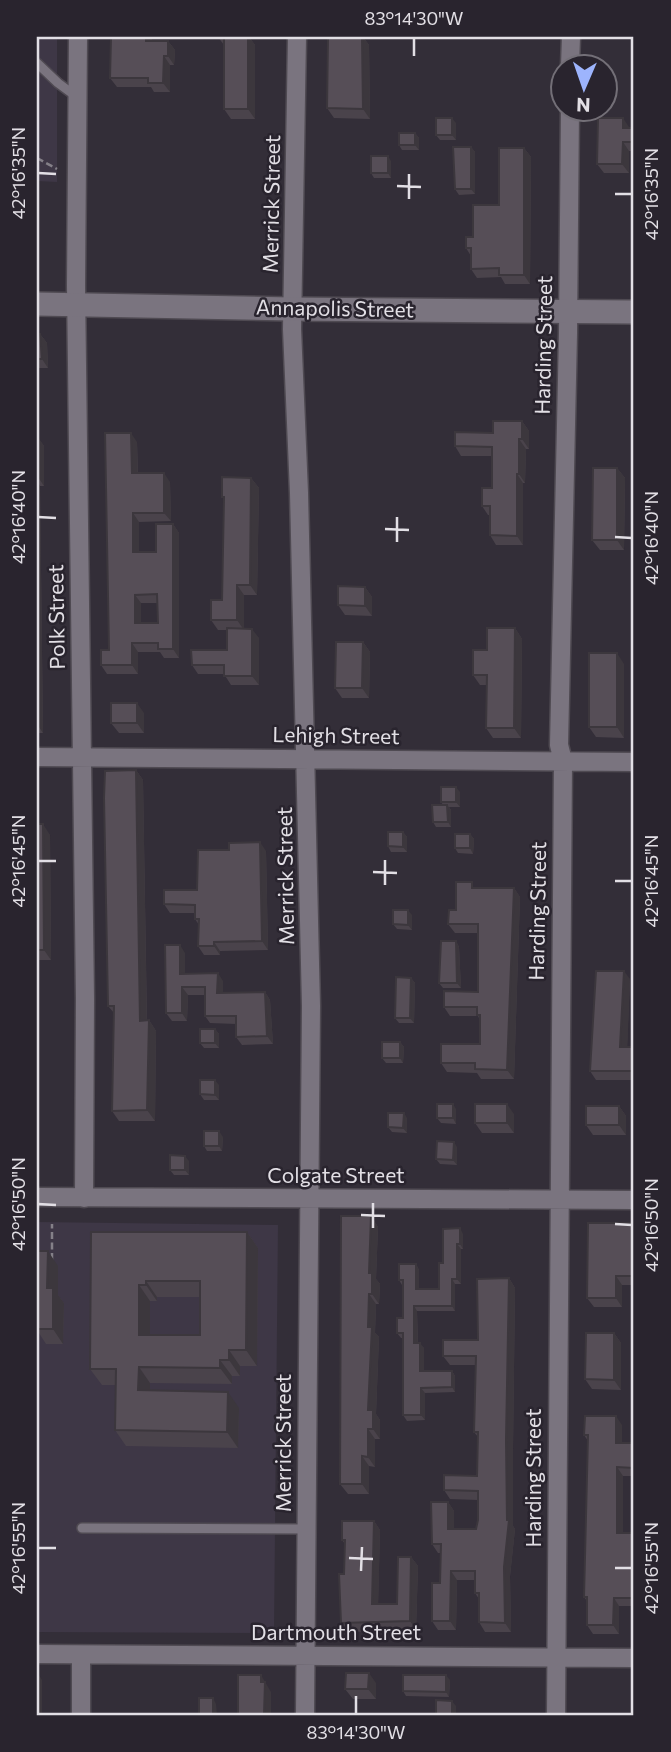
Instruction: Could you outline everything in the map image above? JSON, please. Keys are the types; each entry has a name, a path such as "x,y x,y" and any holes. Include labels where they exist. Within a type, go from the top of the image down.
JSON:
{"street":[{"name":"Polk Street","path":"78,37 76,304 85,1198"},
{"name":"Merrick Street","path":"297,37 292,309 311,1006 305,1715"},
{"name":"Harding Street","path":"556,1715 563,761 559,746 570,122"},
{"name":"Annapolis Street","path":"37,304 634,312"},
{"name":"Lehigh Street","path":"37,757 634,762"},
{"name":"Colgate Street","path":"37,1198 634,1200"},
{"name":"Dartmouth Street","path":"37,1654 634,1658"},
{"path":"81,1654 81,1715"}],"lane":[{"path":"37,63 77,97"},
{"path":"82,1528 307,1529"}],"path":[{"path":"37,158 57,169"},
{"path":"51,1266 52,1224"}],"shaded area":[{"path":"37,37 57,37 57,182 37,181"},
{"path":"37,1222 278,1225 274,1633 37,1632"}],"building":[{"path":"111,37 146,37 146,41 168,41 168,56 164,56 163,83 148,83 148,78 110,78"},
{"path":"224,37 248,37 248,109 224,109"},
{"path":"328,37 362,37 363,109 327,108"},
{"path":"436,118 452,118 452,135 436,135"},
{"path":"618,118 623,118 623,128 634,128 634,142 623,142 622,164 597,164 598,122 618,122"},
{"path":"399,133 415,133 415,145 399,145"},
{"path":"453,147 471,147 471,189 455,189"},
{"path":"499,148 524,148 524,275 499,275 499,268 471,269 471,248 466,248 466,237 473,237 473,205 499,205"},
{"path":"371,156 388,156 388,173 371,173"},
{"path":"37,334 40,334 42,359 37,359"},
{"path":"493,421 522,421 517,474 517,536 490,535 490,506 482,506 482,488 492,488 492,447 455,446 455,432 493,433"},
{"path":"105,433 131,433 132,473 164,473 164,513 133,513 133,552 156,552 156,524 173,524 173,649 158,649 158,643 132,643 132,665 101,665 101,650 109,650","holes":["157,594 158,623 135,623 135,595"]},
{"path":"38,437 38,477 37,477"},
{"path":"593,468 617,468 617,540 592,540"},
{"path":"222,477 251,478 250,585 237,585 237,620 211,620 211,600 222,600"},
{"path":"338,586 365,587 365,606 338,605"},
{"path":"227,628 252,629 252,676 224,676 224,665 192,665 191,650 227,650"},
{"path":"487,628 515,628 514,728 486,728 487,675 473,675 473,650 487,650"},
{"path":"336,642 363,642 362,688 335,688"},
{"path":"589,653 617,653 617,727 589,727"},
{"path":"111,703 137,703 137,723 111,723"},
{"path":"136,770 140,1021 149,1020 147,1110 112,1111 114,1006 108,1006 105,771"},
{"path":"441,787 456,787 456,802 441,802"},
{"path":"432,805 447,805 448,822 433,822"},
{"path":"37,824 43,824 44,950 37,950"},
{"path":"388,832 403,832 403,847 388,846"},
{"path":"455,834 470,834 470,848 455,848"},
{"path":"260,842 262,941 214,942 214,946 198,946 199,919 195,919 195,905 164,904 164,890 197,890 198,850 229,850 229,843"},
{"path":"456,882 472,882 472,888 514,888 507,1070 475,1069 475,1063 441,1063 441,1044 480,1044 480,1015 477,1015 477,1007 444,1007 444,991 478,992 478,924 448,924 449,910 456,910"},
{"path":"393,910 408,910 408,925 393,924"},
{"path":"441,941 456,941 457,983 439,983"},
{"path":"165,945 180,945 180,974 218,973 217,993 265,992 267,1036 236,1037 236,1016 205,1016 205,987 182,987 182,1013 166,1013"},
{"path":"596,971 624,971 620,1047 634,1047 634,1118 633,1071 590,1071"},
{"path":"396,977 411,978 410,1018 395,1018"},
{"path":"200,1029 215,1029 215,1043 200,1043"},
{"path":"382,1042 400,1042 400,1058 382,1058"},
{"path":"200,1080 215,1080 215,1095 200,1094"},
{"path":"437,1104 453,1104 453,1118 437,1118"},
{"path":"475,1104 507,1104 507,1123 475,1123"},
{"path":"586,1106 619,1106 619,1125 586,1125"},
{"path":"388,1113 404,1113 403,1128 388,1127"},
{"path":"204,1131 219,1131 219,1146 204,1146"},
{"path":"437,1141 454,1142 453,1160 436,1159"},
{"path":"170,1155 185,1156 185,1170 170,1170"},
{"path":"341,1216 371,1216 369,1273 372,1273 372,1294 369,1294 368,1327 372,1327 368,1410 373,1410 373,1429 368,1429 368,1457 362,1456 362,1484 340,1484"},
{"path":"588,1223 634,1223 634,1276 616,1276 616,1298 587,1298"},
{"path":"460,1228 457,1279 452,1279 452,1306 414,1306 414,1343 420,1343 420,1371 452,1371 452,1387 421,1388 421,1415 403,1415 403,1333 397,1333 397,1318 403,1318 403,1280 399,1280 399,1264 416,1264 416,1289 439,1289 439,1263 443,1263 443,1229"},
{"path":"91,1232 247,1232 246,1350 229,1350 229,1360 220,1360 220,1368 139,1367 138,1390 228,1392 227,1432 115,1430 116,1369 90,1369","holes":["146,1281 200,1281 200,1335 139,1335 139,1285 146,1285"]},
{"path":"37,1251 48,1251 47,1288 53,1288 53,1329 37,1329"},
{"path":"509,1278 506,1440 509,1520 504,1567 505,1623 479,1622 479,1593 475,1593 475,1571 451,1571 450,1621 432,1621 432,1583 440,1583 441,1544 432,1544 431,1502 448,1502 448,1529 476,1529 478,1520 478,1491 444,1490 444,1475 477,1476 478,1432 474,1432 476,1356 443,1356 443,1340 478,1340 477,1279"},
{"path":"586,1333 614,1333 614,1380 585,1379"},
{"path":"585,1416 616,1416 616,1443 634,1443 634,1468 617,1467 617,1533 634,1533 634,1598 614,1598 613,1625 587,1625 587,1597 584,1597 588,1435 584,1435"},
{"path":"342,1521 374,1521 372,1604 397,1604 398,1557 411,1557 410,1621 341,1623 339,1574 344,1574 345,1540 342,1540"},
{"path":"346,1673 369,1673 368,1689 345,1689"},
{"path":"238,1675 261,1675 261,1682 265,1682 264,1715 238,1715"},
{"path":"403,1675 446,1675 446,1692 403,1691"},
{"path":"199,1698 213,1698 213,1715 199,1715"},
{"path":"436,1700 452,1701 452,1715 436,1715"}]}
